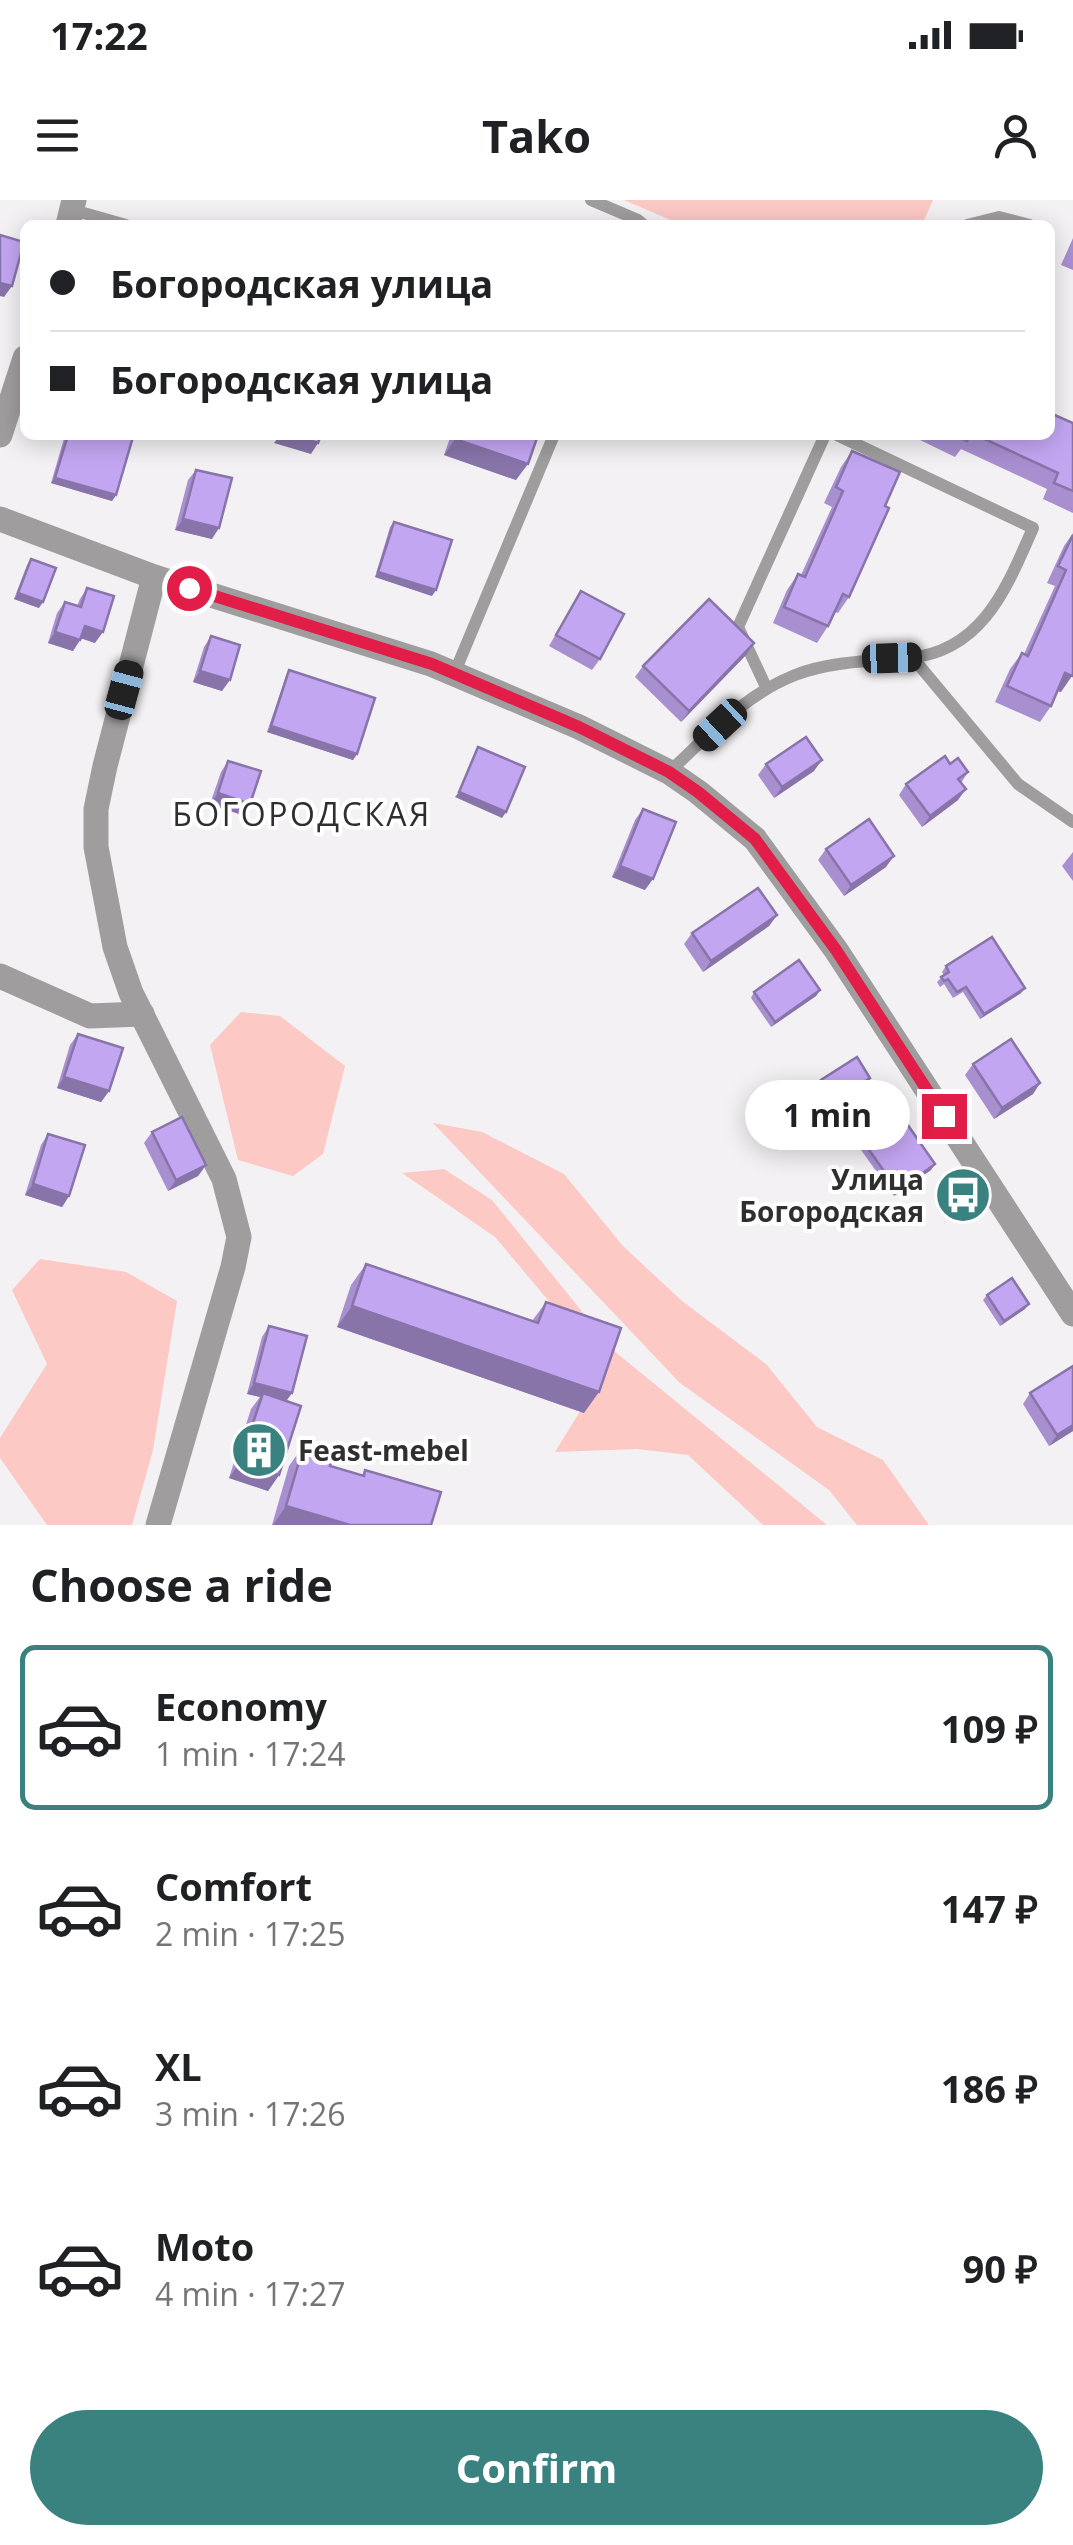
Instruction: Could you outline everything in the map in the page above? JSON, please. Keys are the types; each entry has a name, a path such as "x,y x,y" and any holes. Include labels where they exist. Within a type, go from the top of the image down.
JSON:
{"street":[{"path":"0,436 20,374"},
{"path":"0,519 154,577 454,674 579,727 669,772 755,839 836,950 1073,1314"},
{"path":"154,577 96,810 96,847 115,946 142,1014 224,1179 238,1238 158,1525"},
{"path":"0,976 90,1016 142,1014"}],"lane":[{"path":"590,200 633,220"},
{"path":"72,212 105,220"},
{"path":"454,674 552,440"},
{"path":"766,687 738,626 823,440"},
{"path":"669,772 766,687 800,673 872,659 912,658 952,646 979,627 1002,597 1034,528 848,440"},
{"path":"873,452 878,440"},
{"path":"912,658 1018,784 1073,822"}],"shaded area":[{"path":"624,200 933,200 924,220 670,220"},
{"path":"241,1012 280,1016 345,1066 323,1154 293,1176 238,1160 210,1045"},
{"path":"433,1123 482,1132 564,1174 623,1246 682,1301 766,1364 817,1427 883,1460 929,1525 857,1525 829,1490 680,1383"},
{"path":"444,1169 492,1200 613,1350 827,1525 763,1525 688,1455 637,1449 555,1452 606,1369 495,1237 402,1173"},
{"path":"40,1259 126,1272 177,1301 153,1450 132,1525 47,1525 0,1458 0,1438 47,1364 12,1290"}],"building":[{"path":"0,235 20,241 20,257 12,286 0,283"},
{"path":"1055,415 1073,423 1073,491 1054,483 1058,473 987,440 1055,440"},
{"path":"66,440 132,440 116,495 55,478"},
{"path":"458,440 536,440 528,464"},
{"path":"852,451 900,472 885,506 889,508 849,597 843,594 828,626 784,607 798,574 805,577 843,491 836,487"},
{"path":"196,470 232,478 219,528 183,519"},
{"path":"394,522 452,540 436,590 378,572"},
{"path":"1073,535 1073,674 1065,673 1051,706 1007,686 1022,653 1028,656 1066,570 1058,566"},
{"path":"31,559 56,568 43,602 18,593"},
{"path":"87,588 114,596 103,632 85,626 80,640 55,632 65,602 81,607"},
{"path":"581,591 624,614 600,659 556,635"},
{"path":"709,599 754,643 689,711 643,666"},
{"path":"211,636 240,645 230,680 200,671"},
{"path":"289,670 375,698 357,754 271,726"},
{"path":"806,737 822,760 782,787 766,764"},
{"path":"478,747 525,767 506,812 459,792"},
{"path":"945,756 950,764 958,758 968,772 958,779 966,789 930,816 906,784"},
{"path":"228,761 261,771 250,804 218,793"},
{"path":"643,809 676,822 653,879 620,866"},
{"path":"869,819 894,856 851,885 826,849"},
{"path":"758,888 777,915 711,961 692,933"},
{"path":"992,937 1025,988 984,1014 966,987 957,992 948,979 944,981 941,977 949,972 946,966"},
{"path":"799,960 820,990 775,1022 754,992"},
{"path":"78,1034 123,1048 109,1091 64,1077"},
{"path":"1011,1039 1040,1083 1002,1108 973,1064"},
{"path":"857,1057 870,1078 834,1101 821,1080"},
{"path":"898,1111 935,1164 898,1191 860,1137"},
{"path":"182,1117 206,1165 176,1180 152,1132"},
{"path":"48,1134 85,1145 69,1196 33,1184"},
{"path":"366,1264 538,1323 546,1302 621,1328 599,1392 352,1306"},
{"path":"1012,1278 1029,1304 1004,1321 987,1295"},
{"path":"269,1326 307,1336 292,1393 254,1383"},
{"path":"1073,1366 1073,1425 1057,1435 1030,1393"},
{"name":"Feast-mebel","path":"263,1393 301,1406 279,1475 240,1462"},
{"path":"304,1445 334,1453 330,1466 364,1476 365,1470 441,1492 431,1525 350,1525 286,1506"}],"place":[{"name":"Улица Богородская","path":"963,1195"},
{"name":"Feast-mebel","path":"259,1450"}],"district":[{"name":"БОГОРОДСКАЯ","path":"302,813"}],"route":[{"path":"189,588 432,664 579,727 669,772 698,792 755,839 836,950 944,1116"}]}
